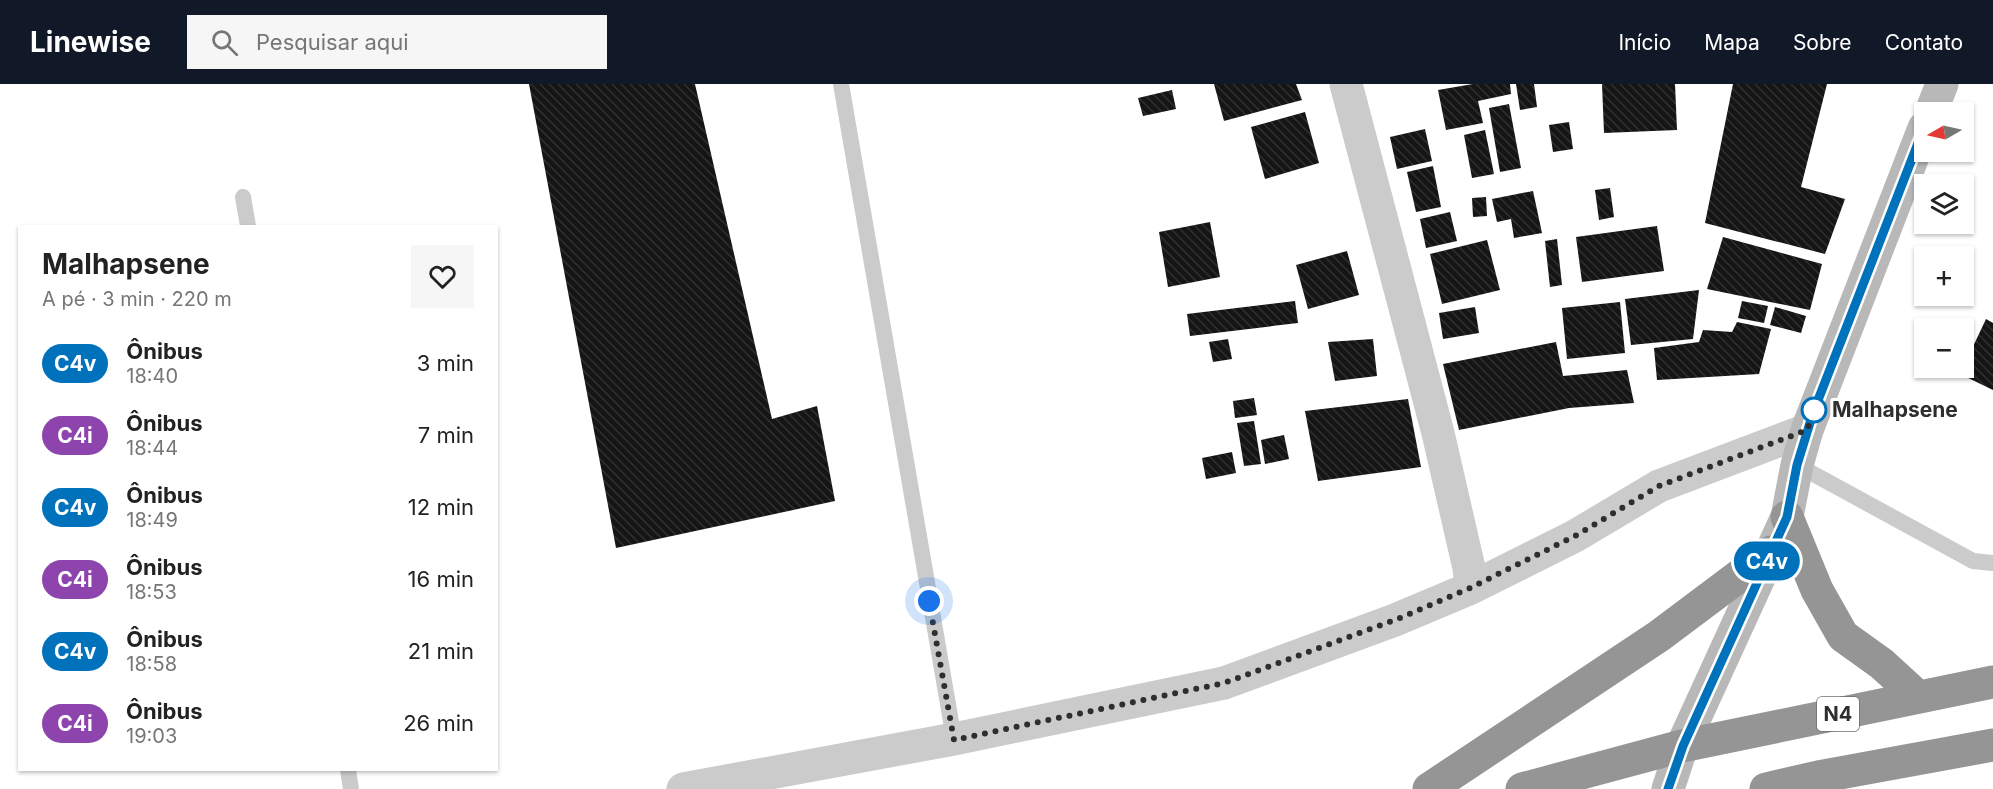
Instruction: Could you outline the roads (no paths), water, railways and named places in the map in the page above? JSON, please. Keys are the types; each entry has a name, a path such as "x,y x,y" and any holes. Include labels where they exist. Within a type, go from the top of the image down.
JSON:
{"highway":[{"path":"1787,517 1817,590 1843,636 1882,664 1918,698"},
{"path":"1429,789 1659,636 1771,552"},
{"name":"N4","path":"1522,789 1683,746 1993,682"},
{"path":"1766,789 1818,777 1993,746"}],"main road":[{"path":"1935,102 1942,84"},
{"path":"1668,789 1683,746 1787,517 1797,465 1807,430 1914,154"}],"street":[{"path":"1346,84 1438,433 1469,568 1470,588"},
{"path":"683,789 954,740 1224,683 1395,620 1470,588 1575,536 1659,486 1807,430"}],"lane":[{"path":"841,84 954,740"},
{"path":"243,197 249,225"},
{"path":"1797,465 1973,561 1993,563"},
{"path":"348,771 351,789"}],"place":[{"name":"Malhapsene","path":"1814,410"}]}
